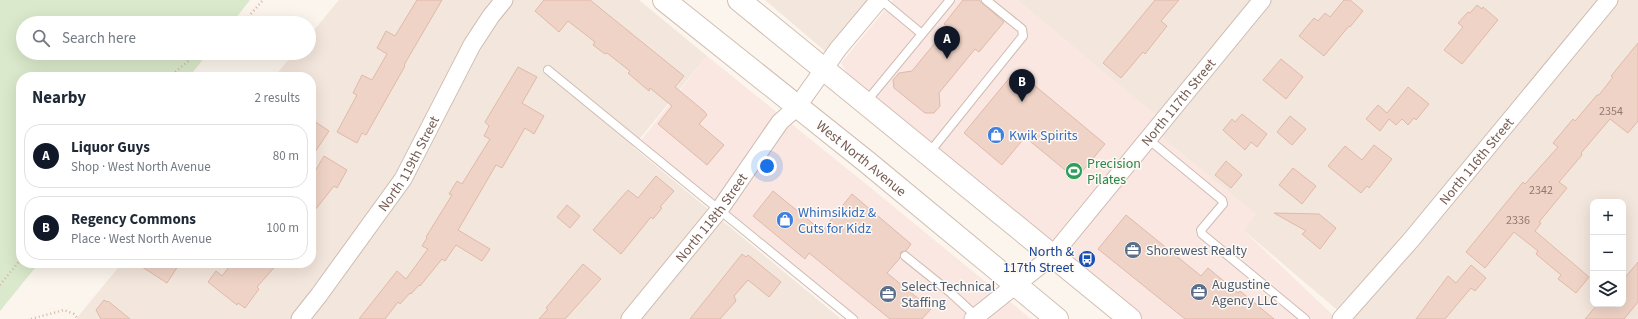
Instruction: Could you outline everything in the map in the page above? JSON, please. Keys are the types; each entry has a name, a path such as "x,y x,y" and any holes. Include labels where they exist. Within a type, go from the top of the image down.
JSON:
{"main road":[{"name":"West North Avenue","path":"664,0 1016,284 1057,319"},
{"path":"739,0 1130,319"}],"street":[{"name":"North 119th Street","path":"300,319 404,180 472,45 491,16 504,0"},
{"name":"North 118th Street","path":"630,319 720,209 780,122 797,107 824,69 880,0"},
{"name":"North 117th Street","path":"976,318 1052,256 1262,0"},
{"name":"North 116th Street","path":"1340,319 1411,240 1609,0"}],"lane":[{"path":"880,0 922,34"},
{"path":"865,103 950,0"},
{"path":"928,154 1023,36 1022,29 986,0"},
{"path":"548,70 853,319"},
{"path":"1148,139 1222,200 1223,204 1201,230 1202,234 1305,319"},
{"path":"905,256 951,293 976,318"}],"path":[{"path":"249,16 263,0"},
{"path":"174,72 189,60"},
{"path":"0,285 16,265"},
{"path":"31,319 64,310 74,314 78,319"}],"shaded area":[{"path":"339,0 639,0 707,56 633,147 841,319 76,319 118,268 316,268 316,72 278,72 288,60 316,60 316,28"},
{"path":"765,0 867,0 826,52"},
{"path":"893,0 1017,0 1163,121 1155,132 1256,214 1243,230 1337,319 1130,319 865,103 841,63"},
{"path":"1017,0 1638,0 1638,319 1348,319 1243,230 1255,214 1154,131 1162,121"},
{"path":"707,56 1031,319 853,319 639,143"}],"green space":[{"path":"0,0 250,0 237,16 16,16 16,60 202,60 193,72 16,72 16,268 35,268 0,311"}],"building":[{"path":"417,0 442,0 404,65 405,66 366,135 362,133 357,143 337,132 357,95 353,93 362,75 372,80 387,54 377,48 386,31 395,36"},
{"path":"544,0 590,0 684,76 675,87 704,111 707,115 699,124 724,145 707,165 658,124 672,106 650,88 649,91 628,73 630,71 607,53 605,54 593,45 595,42 568,21 559,32 535,11"},
{"path":"963,0 979,0 1004,22 979,52 975,49 939,93 940,106 934,113 925,113 894,88 893,80 899,73 912,71 948,27 944,24"},
{"path":"1155,0 1179,0 1161,21 1167,26 1145,54 1143,52 1121,78 1103,63"},
{"path":"1344,0 1350,0 1363,11 1324,56 1299,36 1314,18 1318,21 1325,13 1330,17"},
{"path":"1477,5 1482,9 1483,7 1498,20 1462,64 1444,50 1463,27 1458,23"},
{"path":"1638,43 1638,121 1628,133 1610,119 1559,182 1567,188 1539,222 1541,223 1535,231 1589,277 1576,293 1558,279 1561,275 1536,254 1538,251 1514,232 1485,268 1466,252 1523,182 1525,184 1558,147 1553,143 1573,119 1575,121 1597,95 1599,95 1613,77 1611,76"},
{"path":"1281,59 1303,77 1286,99 1263,80"},
{"path":"518,67 537,77 522,103 544,116 534,134 525,128 502,168 496,165 458,230 490,249 482,261 456,245 445,261 442,259 420,286 419,285 411,294 410,293 400,304 398,302 385,319 359,319 397,271 406,279 428,249 422,246 427,238 426,237 452,195 449,194 457,181 462,184 490,139 484,136 489,126 485,122"},
{"path":"1016,70 1105,144 1076,179 1025,137 1002,165 964,133"},
{"path":"1408,87 1429,104 1416,120 1414,118 1408,125 1402,119 1396,125 1389,119 1380,131 1366,119 1378,105 1387,113"},
{"path":"1242,114 1267,134 1257,147 1251,142 1245,150 1223,130 1232,119 1235,122"},
{"path":"1290,116 1306,129 1292,145 1277,132"},
{"path":"316,122 329,131 316,150"},
{"path":"1374,145 1392,159 1369,188 1367,186 1361,193 1328,166 1345,146 1362,160"},
{"path":"324,156 347,170 337,188 334,186 316,209 316,170"},
{"path":"1226,161 1242,175 1231,188 1215,175"},
{"path":"1293,168 1316,186 1302,204 1279,185"},
{"path":"656,176 674,191 660,207 662,208 653,219 651,217 621,254 593,230 628,190 638,198"},
{"path":"773,191 822,231 852,194 911,244 906,251 901,252 900,258 887,273 931,309 922,319 890,319 809,253 805,259 753,216"},
{"path":"567,205 580,216 570,228 557,217"},
{"path":"1274,213 1319,214 1336,228 1320,249 1302,234 1306,231"},
{"path":"1126,215 1201,276 1208,268 1238,293 1240,291 1274,319 1185,319 1098,249"},
{"path":"742,254 746,257 748,255 781,282 769,297 748,280 734,296 736,301 720,319 690,319"},
{"path":"1638,262 1638,302 1624,319 1585,319 1595,307 1626,307 1626,276"},
{"path":"583,264 601,279 565,319 539,319 548,309 546,308"},
{"path":"1471,265 1486,278 1475,291 1471,288 1445,319 1416,319 1448,276 1456,283"},
{"path":"144,268 177,268 167,283"},
{"path":"228,268 274,268 257,287 259,289 245,308 238,303 237,305 208,282 216,271 222,276"},
{"path":"104,300 107,302 108,301 130,319 101,319 96,310"}],"place":[{"name":"Liquor Guys","path":"947,59"},
{"name":"Regency Commons","path":"1022,102"},
{"name":"Kwik Spirits","path":"996,135"},
{"name":"Precision Pilates","path":"1074,171"},
{"name":"Whimsikidz & Cuts for Kidz","path":"785,220"},
{"name":"Shorewest Realty","path":"1133,250"},
{"name":"North & 117th Street","path":"1087,259"},
{"name":"Augustine Agency LLC","path":"1199,292"},
{"name":"Select Technical Staffing","path":"888,294"}]}
